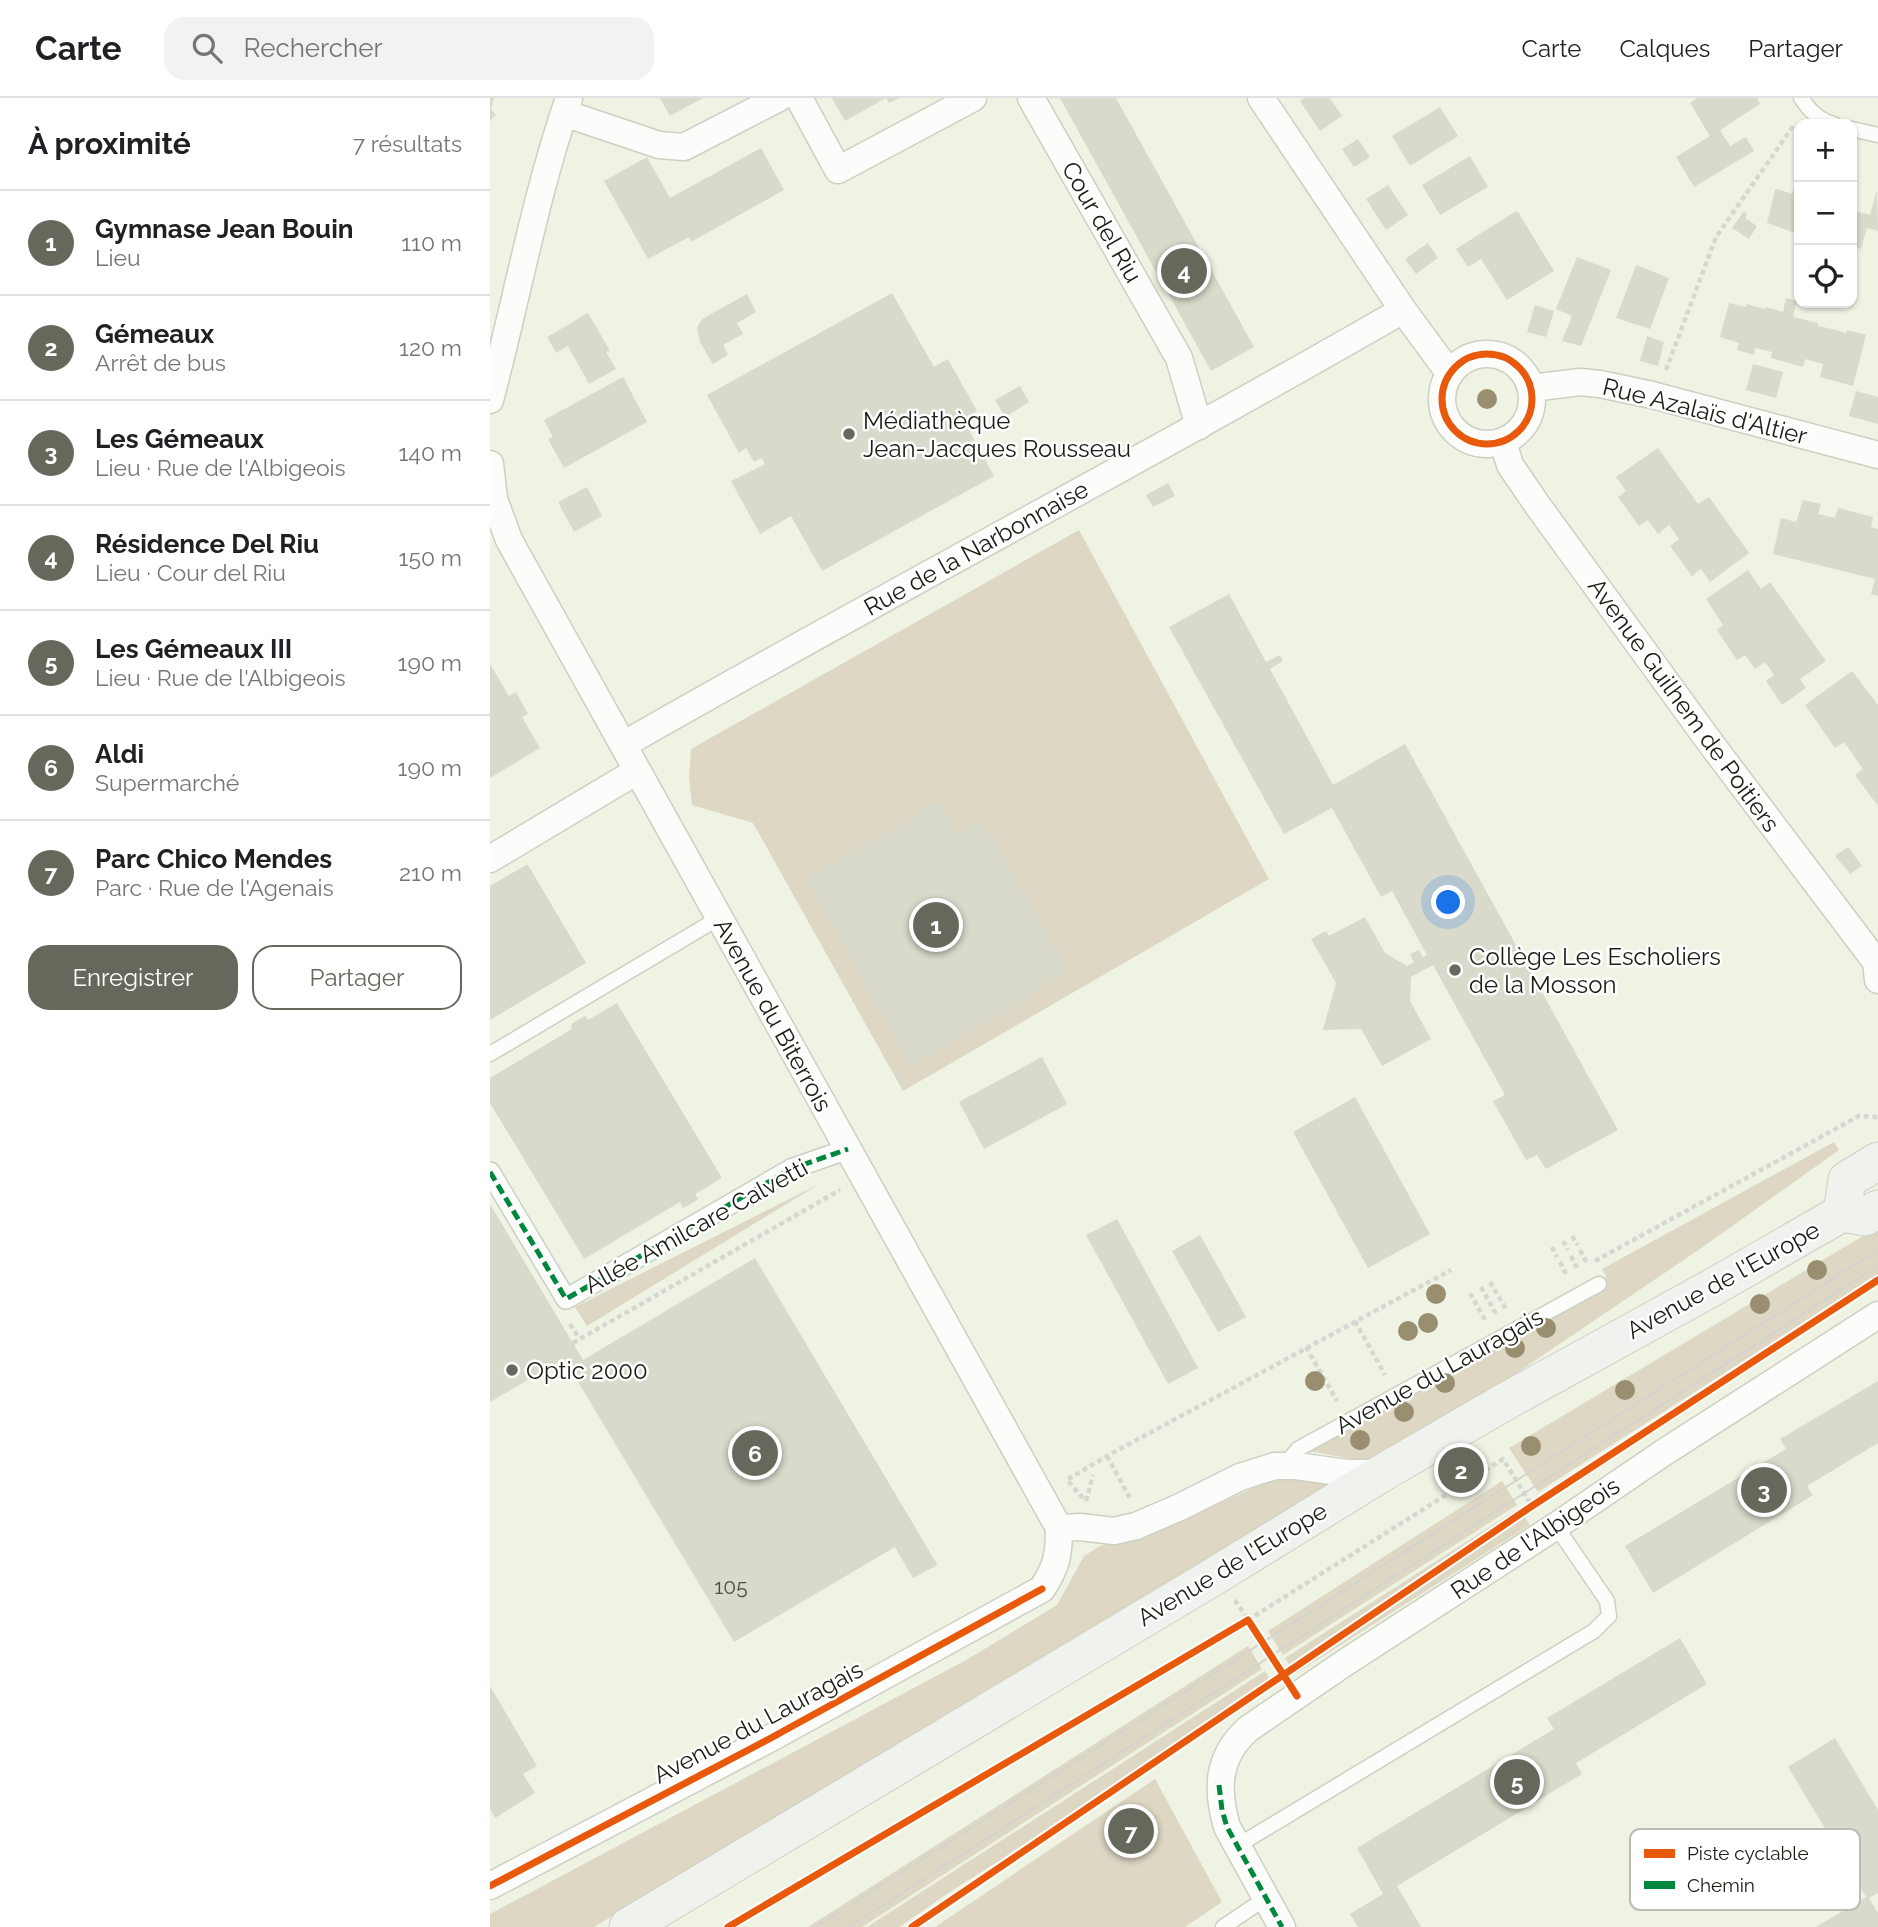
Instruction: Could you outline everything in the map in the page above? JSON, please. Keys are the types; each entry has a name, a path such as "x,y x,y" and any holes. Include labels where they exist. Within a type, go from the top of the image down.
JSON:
{"main road":[{"name":"Avenue de l'Europe","path":"1842,1213 1847,1180 1878,1161"},
{"name":"Avenue de l'Europe","path":"628,1927 1382,1473 1508,1400 1842,1213 1865,1217 1878,1209"}],"street":[{"path":"490,400 525,253 566,106 659,145 684,148 779,98"},
{"path":"799,98 838,170 974,98"},
{"name":"Cour del Riu","path":"1031,98 1180,358 1199,426"},
{"path":"1261,98 1403,310 1450,374"},
{"name":"Rue de la Narbonnaise","path":"623,745 1403,310"},
{"path":"1488,354 1502,357 1525,374 1531,387 1533,401 1524,426 1503,442 1475,442 1462,436 1452,427 1445,414 1442,401 1450,374 1460,363 1473,356 1488,354"},
{"name":"Rue Azalaïs d'Altier","path":"1531,387 1580,382 1600,384 1652,395 1878,455"},
{"name":"Avenue Guilhem de Poitiers","path":"1503,442 1510,465 1538,506 1877,968"},
{"name":"Avenue du Biterrois","path":"490,464 492,500 509,540 1059,1528"},
{"path":"490,859 638,771"},
{"name":"Allée Amilcare Calvetti","path":"490,1172 566,1299 791,1168 848,1149"},
{"name":"Rue de l'Albigeois","path":"1237,1846 1224,1818 1219,1784 1228,1753 1248,1729 1663,1453 1878,1315"},
{"name":"Avenue du Lauragais","path":"490,1886 757,1745 1042,1589 1057,1564 1059,1528 1080,1527 1114,1531 1136,1526 1240,1476 1275,1466 1347,1473 1382,1473"},
{"path":"1237,1846 1282,1927"}],"lane":[{"path":"1805,104 1823,119"},
{"path":"1857,130 1878,135"},
{"path":"490,1054 719,918"},
{"name":"Avenue du Lauragais","path":"1284,1466 1298,1449 1599,1283"},
{"path":"1237,1846 1594,1631 1609,1616 1607,1601 1556,1526"},
{"path":"1223,1927 1266,1898"}],"path":[{"path":"1652,395 1666,370 1716,237 1805,104"},
{"path":"1589,1265 1859,1116 1878,1117"},
{"path":"573,1343 837,1191 869,1185"},
{"path":"1572,1236 1599,1283"},
{"path":"1563,1241 1578,1270"},
{"path":"1552,1247 1567,1276"},
{"path":"1068,1480 1107,1456 1451,1270"},
{"path":"1490,1282 1506,1310"},
{"path":"1481,1287 1496,1314"},
{"path":"1470,1293 1485,1320"},
{"path":"1355,1321 1385,1375"},
{"path":"1306,1348 1337,1401"},
{"path":"1107,1456 1136,1509"},
{"path":"728,1927 1248,1620 1503,1459 1532,1506"},
{"path":"1088,1492 1093,1475"},
{"path":"1521,1514 1544,1499"},
{"path":"1248,1620 1255,1632"}],"shaded area":[{"path":"1079,530 1269,879 903,1091 753,823 692,805 689,777 691,749"},
{"path":"1834,1142 1839,1150 1697,1251 1490,1391 1369,1462 1308,1451 1602,1291 1606,1276 1602,1269"},
{"path":"819,1184 587,1326 575,1307"},
{"path":"1878,1227 1878,1275 1538,1492 1509,1448"},
{"path":"1275,1478 1335,1482 594,1927 490,1927 490,1914 968,1659 1057,1605 1084,1556 1100,1546 1153,1532"},
{"path":"1502,1481 1517,1505 1283,1655 1268,1631"},
{"path":"1519,1508 1530,1525 1295,1674 1285,1658"},
{"path":"1248,1646 1262,1669 862,1927 808,1927"},
{"path":"1265,1671 1275,1687 956,1888 899,1927 867,1927"},
{"path":"1155,1779 1222,1902 1185,1927 935,1927"}],"building":[{"path":"490,98 494,98 491,109 496,115 490,121"},
{"path":"660,98 703,98 670,116"},
{"path":"832,98 886,98 845,121"},
{"path":"886,98 899,98 889,103"},
{"path":"1060,98 1116,98 1254,347 1211,371"},
{"path":"1304,98 1330,98 1342,116 1320,131 1300,101"},
{"path":"1697,98 1757,98 1760,104 1720,130 1730,146 1746,137 1754,151 1694,187 1676,157 1710,136 1690,103"},
{"path":"1440,107 1458,136 1410,166 1392,136"},
{"path":"1358,139 1370,157 1354,167 1342,149"},
{"path":"761,148 784,190 691,242 689,237 648,259 604,181 647,157 670,198"},
{"path":"1470,156 1488,187 1440,215 1422,185"},
{"path":"1388,185 1408,215 1386,230 1366,199"},
{"path":"1794,188 1794,233 1767,223 1775,190 1792,194"},
{"path":"1877,190 1878,231 1867,228 1861,249 1857,248 1857,211 1870,215"},
{"path":"1516,211 1554,271 1507,300 1481,259 1468,267 1456,249"},
{"path":"1744,211 1747,214 1745,218 1757,226 1749,239 1732,228"},
{"path":"1428,243 1438,258 1416,274 1405,259"},
{"path":"1577,257 1611,270 1581,346 1562,341 1572,316 1556,309"},
{"path":"1636,265 1669,278 1650,329 1616,318"},
{"name":"Médiathèque Jean-Jacques Rousseau","path":"892,293 934,367 948,359 977,411 963,419 994,476 822,571 791,516 760,534 731,481 765,464 762,458 754,462 746,448 739,453 707,395"},
{"path":"747,294 756,312 737,323 743,334 723,345 728,355 713,364 700,342 697,328 702,319"},
{"path":"1786,298 1794,300 1793,317 1846,333 1847,330 1866,335 1853,386 1820,377 1823,364 1805,359 1803,367 1771,358 1772,352 1755,348 1754,355 1737,350 1739,343 1720,337 1729,303 1746,307 1746,304 1765,309 1766,307 1783,312"},
{"path":"1535,305 1554,311 1546,337 1527,332"},
{"path":"588,313 610,351 606,352 616,369 589,384 568,346 556,353 547,337"},
{"path":"1647,336 1664,342 1658,366 1640,361"},
{"path":"1753,364 1783,372 1776,398 1746,390"},
{"path":"623,377 647,422 564,468 548,439 553,437 544,420"},
{"path":"1020,386 1029,402 1005,417 995,400"},
{"path":"1856,391 1878,397 1878,424 1849,416"},
{"path":"1658,448 1698,504 1709,497 1749,553 1710,582 1701,569 1692,576 1670,546 1679,539 1669,525 1658,534 1648,520 1639,526 1618,497 1626,491 1616,477"},
{"path":"1168,483 1175,496 1153,507 1146,495"},
{"path":"587,487 602,516 574,532 558,502"},
{"path":"1803,500 1821,504 1818,514 1835,518 1838,508 1873,517 1871,527 1878,529 1878,596 1871,594 1875,579 1773,554 1781,518 1796,522"},
{"path":"1748,570 1761,589 1770,582 1826,661 1800,679 1806,688 1782,705 1766,681 1774,675 1765,662 1755,669 1745,655 1737,660 1717,630 1723,625 1706,599"},
{"path":"1229,594 1266,662 1280,655 1283,661 1270,669 1333,785 1405,744 1618,1130 1546,1169 1537,1155 1526,1160 1493,1101 1505,1095 1433,965 1411,977 1410,1001 1431,1039 1382,1066 1361,1029 1323,1030 1336,983 1311,939 1326,931 1329,936 1365,917 1385,953 1407,966 1414,962 1410,954 1419,950 1423,957 1427,955 1392,891 1381,897 1332,808 1284,834 1169,627"},
{"path":"490,664 509,696 516,692 528,714 522,717 540,748 490,778"},
{"path":"1852,671 1878,705 1878,806 1855,775 1863,769 1844,742 1835,748 1805,705"},
{"path":"940,801 958,832 982,819 1068,970 1043,985 1045,987 1022,1000 1023,1002 911,1066 805,879"},
{"path":"1848,847 1862,866 1850,874 1835,856"},
{"path":"526,865 586,963 490,1020 490,886"},
{"path":"617,1003 722,1178 695,1194 698,1199 691,1204 683,1208 680,1202 584,1259 490,1103 490,1078 572,1029 571,1024 585,1016 588,1020"},
{"path":"1042,1057 1067,1104 984,1149 959,1102"},
{"path":"900,1072 908,1087 903,1089 895,1075"},
{"path":"1355,1097 1430,1234 1368,1268 1293,1132"},
{"path":"490,1204 583,1360 755,1258 936,1566 913,1578 895,1547 734,1642 564,1359 490,1402"},
{"path":"1117,1219 1198,1368 1168,1384 1086,1235"},
{"path":"1200,1235 1246,1317 1218,1332 1172,1251"},
{"path":"1878,1381 1878,1443 1807,1486 1813,1495 1653,1593 1625,1546 1786,1449 1780,1439"},
{"path":"1680,1638 1707,1684 1576,1763 1582,1774 1397,1886 1421,1927 1358,1927 1350,1914 1383,1894 1357,1848 1554,1729 1547,1718"},
{"path":"490,1686 537,1766 523,1774 535,1793 495,1818 490,1809"},
{"path":"1835,1738 1878,1810 1878,1893 1869,1898 1878,1913 1878,1927 1816,1927 1844,1910 1860,1910 1860,1901 1866,1897 1860,1887 1860,1829 1825,1829 1788,1767"}],"tram line":[{"path":"816,1927 1878,1250"},
{"path":"849,1927 1878,1266"}],"marked path":[{"path":"490,1172 566,1299 791,1169 848,1149"},
{"path":"1219,1785 1227,1827 1282,1927"}],"cycle path":[{"path":"1487,354 1504,358 1519,367 1528,382 1532,399 1528,416 1519,431 1504,440 1487,444 1470,440 1455,431 1446,416 1442,399 1446,382 1455,367 1470,358 1487,354"},
{"path":"912,1927 1532,1506 1878,1280"},
{"path":"490,1886 769,1739 1042,1589"},
{"path":"728,1927 1248,1620 1297,1696"}],"place":[{"name":"Résidence Del Riu","path":"1184,271"},
{"name":"Médiathèque Jean-Jacques Rousseau","path":"849,434"},
{"name":"Gymnase Jean Bouin","path":"936,925"},
{"name":"Collège Les Escholiers de la Mosson","path":"1455,970"},
{"name":"Optic 2000","path":"512,1370"},
{"name":"Aldi","path":"755,1453"},
{"name":"Gémeaux","path":"1461,1470"},
{"name":"Les Gémeaux","path":"1764,1490"},
{"name":"Les Gémeaux III","path":"1517,1782"},
{"name":"Parc Chico Mendes","path":"1131,1831"}]}
